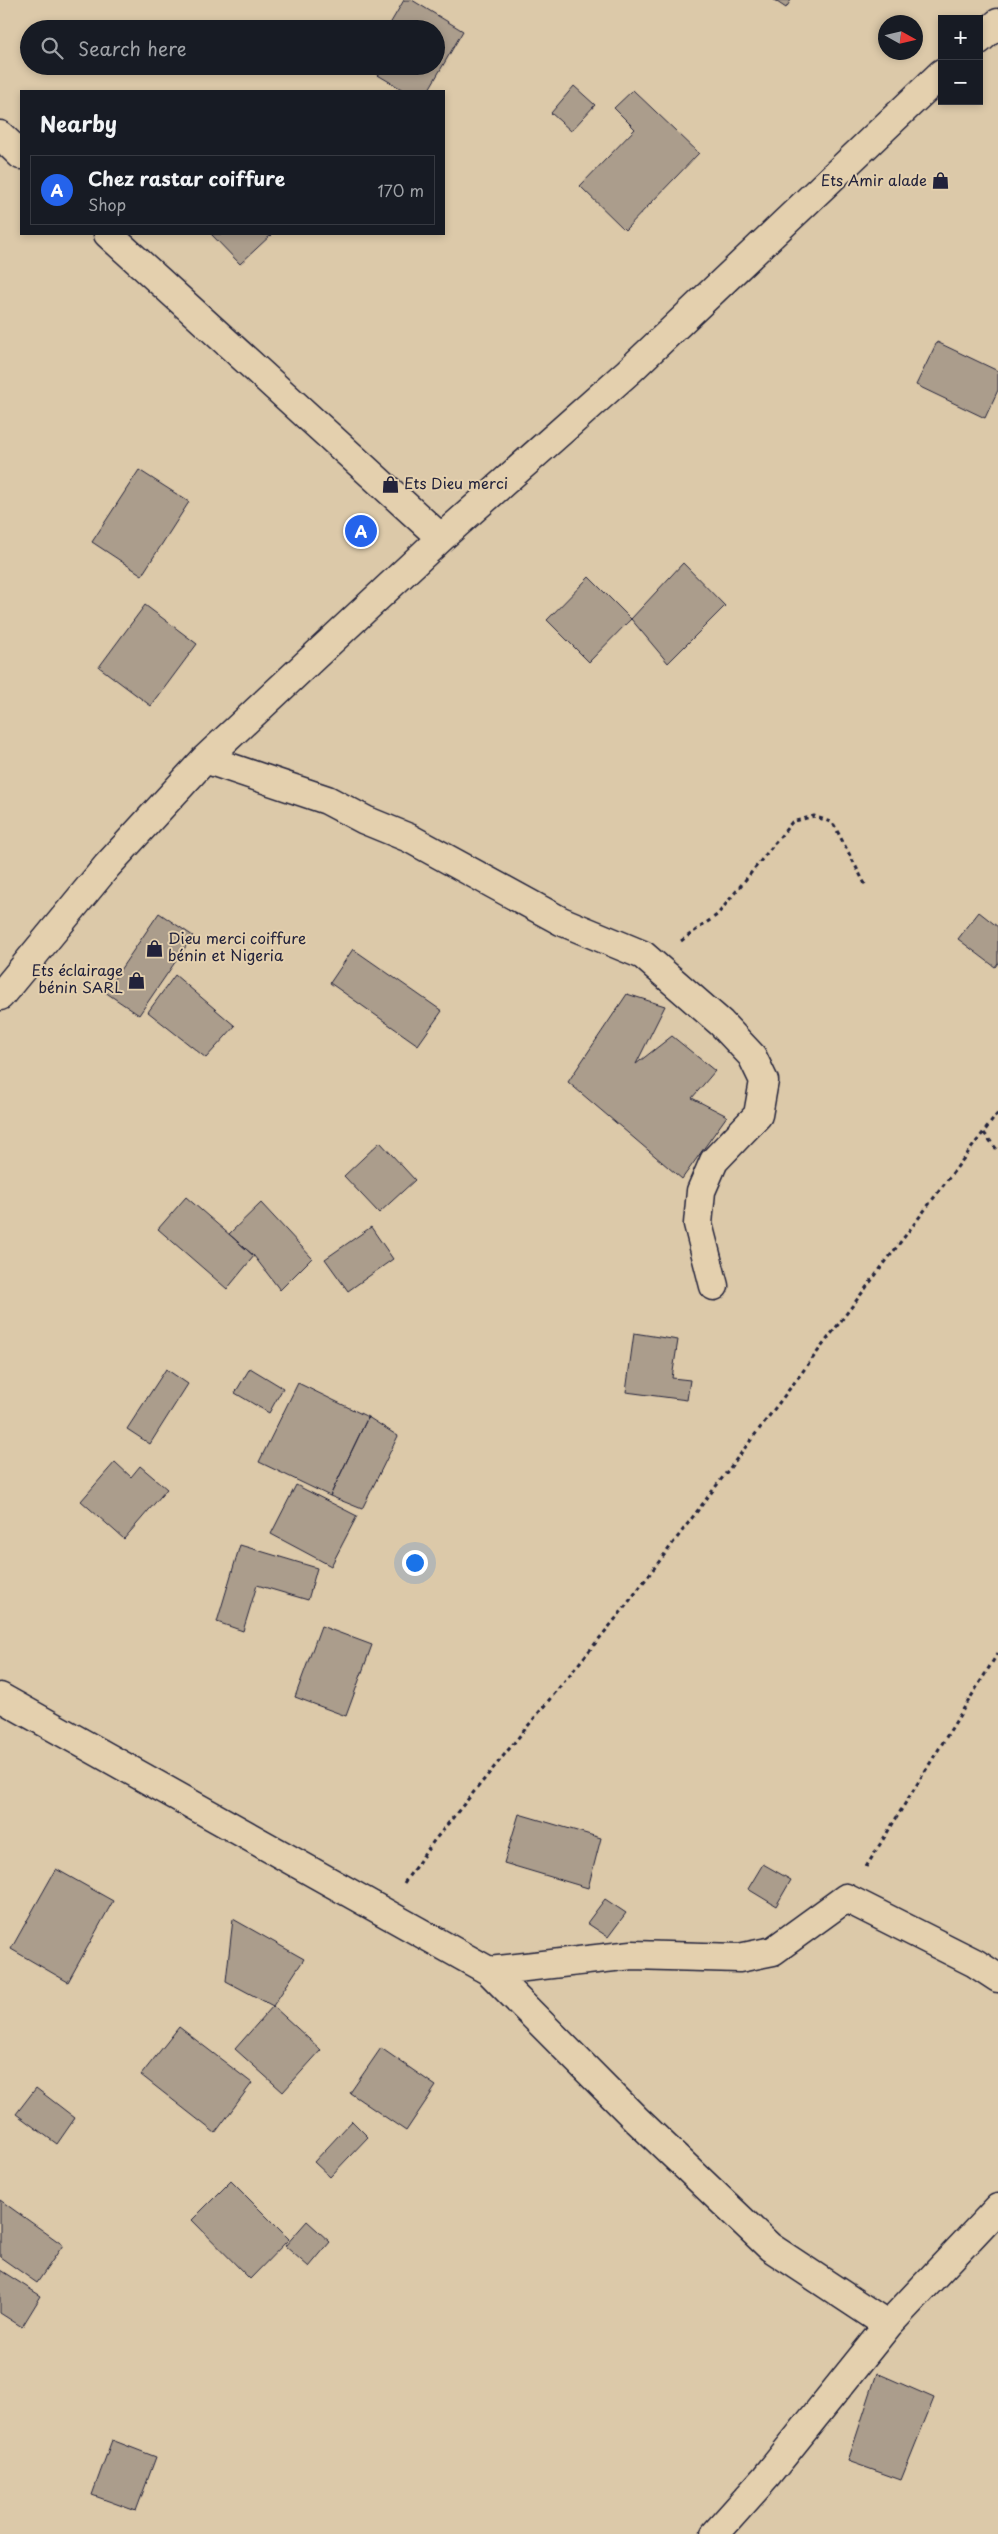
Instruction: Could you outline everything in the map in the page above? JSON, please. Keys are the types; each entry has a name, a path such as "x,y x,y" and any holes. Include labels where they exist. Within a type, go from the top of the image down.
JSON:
{"street":[{"path":"983,36 998,23"},
{"path":"0,996 106,866 205,759 441,538 628,372 938,77"},
{"path":"0,135 20,154"},
{"path":"109,235 441,538"},
{"path":"205,759 327,800 365,820 409,838 561,921 643,956 721,1023 752,1056 764,1081 758,1115 714,1161 701,1191 698,1224 714,1286"},
{"path":"0,1697 489,1971 657,2140 770,2248 888,2325"},
{"path":"489,1971 632,1955 739,1958 774,1951 846,1898 975,1963 998,1978"},
{"path":"715,2534 766,2477 888,2325 998,2208"}],"path":[{"path":"643,956 678,943 718,915 792,822 814,816 833,823 866,886"},
{"path":"383,1912 433,1842 627,1604 998,1112"},
{"path":"984,1133 998,1151"},
{"path":"846,1898 998,1653"}],"building":[{"path":"404,0 412,0 445,20 392,20"},
{"path":"774,0 791,0 786,8"},
{"path":"445,20 463,31 445,62"},
{"path":"378,75 437,75 429,90 403,90"},
{"path":"574,86 595,105 571,131 551,113"},
{"path":"633,90 699,153 625,230 580,186 635,129 614,108"},
{"path":"212,235 271,235 240,264"},
{"path":"937,342 998,371 998,390 985,418 916,385"},
{"path":"139,470 189,502 142,575 92,542"},
{"path":"683,563 725,606 668,663 631,619"},
{"path":"589,577 631,619 589,662 547,620"},
{"path":"145,605 197,644 151,706 99,667"},
{"path":"979,912 998,927 998,963 995,967 958,939"},
{"path":"159,913 193,936 139,1015 105,992"},
{"path":"353,949 442,1011 418,1045 330,983"},
{"path":"175,975 235,1026 206,1058 148,1012"},
{"path":"627,994 665,1006 636,1064 672,1036 715,1071 692,1098 727,1116 682,1179 568,1082"},
{"path":"380,1142 415,1180 379,1213 344,1176"},
{"path":"186,1197 254,1256 227,1289 158,1229"},
{"path":"261,1203 312,1258 280,1290 254,1256 229,1234"},
{"path":"371,1227 393,1259 348,1291 325,1259"},
{"path":"634,1333 678,1340 672,1378 690,1380 687,1400 626,1392"},
{"path":"250,1368 283,1388 269,1413 235,1393"},
{"path":"166,1369 188,1384 150,1444 127,1429"},
{"path":"298,1383 368,1417 330,1496 259,1462"},
{"path":"368,1417 398,1436 362,1509 330,1496"},
{"path":"115,1462 131,1477 140,1466 167,1489 124,1539 81,1501"},
{"path":"296,1485 357,1516 331,1566 271,1534"},
{"path":"240,1545 317,1568 308,1600 257,1585 243,1631 217,1622"},
{"path":"321,1626 372,1645 346,1716 295,1697"},
{"path":"519,1814 601,1838 588,1888 504,1863"},
{"path":"763,1864 791,1880 776,1906 748,1889"},
{"path":"56,1869 113,1901 68,1982 11,1949"},
{"path":"605,1899 626,1913 608,1937 587,1923"},
{"path":"233,1919 304,1959 273,2006 226,1981"},
{"path":"273,2006 321,2050 283,2092 235,2049"},
{"path":"179,2027 252,2083 215,2133 141,2075"},
{"path":"381,2048 436,2086 406,2131 350,2093"},
{"path":"36,2088 75,2118 57,2144 16,2114"},
{"path":"352,2121 368,2137 330,2177 314,2162"},
{"path":"231,2181 289,2239 250,2279 192,2220"},
{"path":"0,2200 63,2245 37,2283 0,2257"},
{"path":"307,2221 330,2242 309,2267 285,2246"},
{"path":"0,2270 41,2296 22,2327 0,2313"},
{"path":"877,2373 934,2398 901,2480 848,2461"},
{"path":"112,2440 156,2457 136,2511 92,2495"}],"place":[{"name":"Ets Amir alade","path":"941,181"},
{"name":"Ets Dieu merci","path":"390,484"},
{"name":"Chez rastar coiffure","path":"361,531"},
{"name":"Dieu merci coiffure bénin et Nigeria","path":"154,948"},
{"name":"Ets éclairage bénin SARL","path":"137,980"}]}
